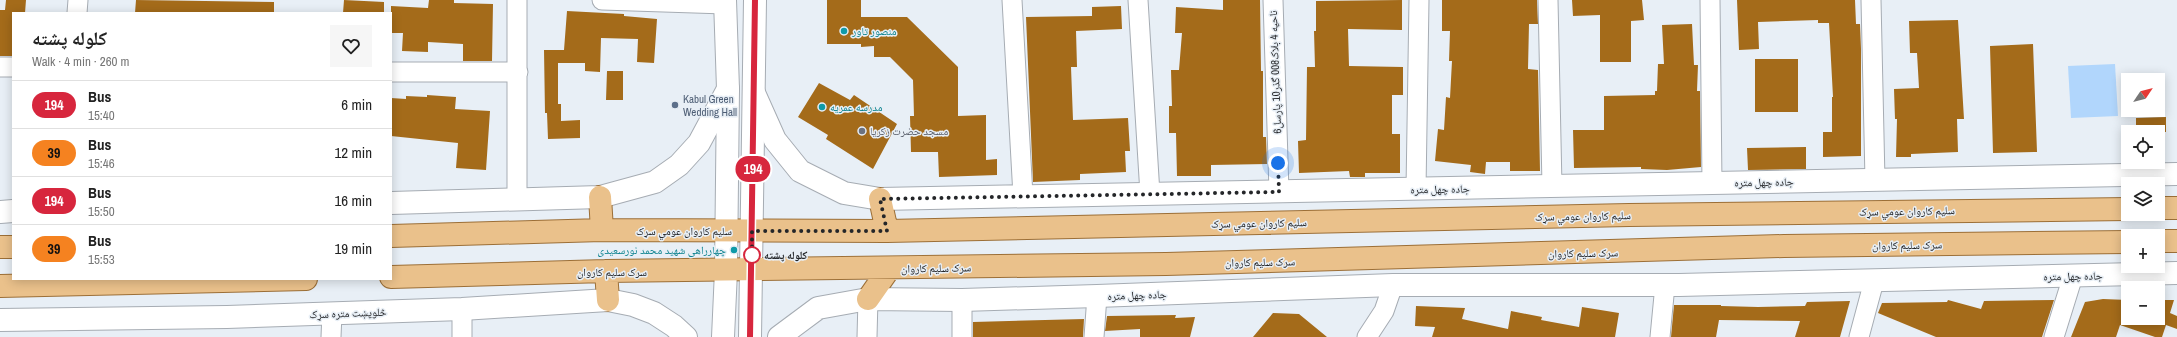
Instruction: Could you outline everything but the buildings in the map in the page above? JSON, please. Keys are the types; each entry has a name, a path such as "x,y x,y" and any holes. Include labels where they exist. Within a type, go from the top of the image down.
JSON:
{"main road":[{"path":"600,197 602,230"},
{"path":"880,199 887,231"},
{"path":"2165,208 2177,208"},
{"name":"سلیم کاروان عومي سړک","path":"392,236 602,230 887,231 1629,214 2121,209"},
{"path":"1783,213 1784,246"},
{"path":"2165,241 2177,241"},
{"name":"سرک سلیم کاروان","path":"392,277 606,271 752,271 1166,264 1784,246 2121,242"},
{"path":"0,247 12,247"},
{"path":"868,299 889,269"},
{"path":"606,271 608,300"},
{"path":"0,286 262,280"}],"street":[{"path":"77,12 78,0"},
{"path":"517,0 518,200"},
{"path":"602,0 725,2 728,89 726,271 723,337"},
{"path":"750,337 755,0"},
{"path":"1012,0 1023,196"},
{"path":"1138,0 1150,194"},
{"name":"ناحیه 4 بلاک008 گذر10 پارسل6","path":"1273,0 1279,192"},
{"path":"1416,189 1419,0"},
{"path":"1548,0 1552,186"},
{"path":"1710,0 1712,183"},
{"path":"1870,0 1875,180"},
{"path":"0,67 12,67"},
{"path":"392,72 518,72"},
{"path":"392,203 600,197 655,182 678,165 699,143 728,89"},
{"name":"جاده چهل متره","path":"754,93 774,140 800,171 844,193 880,199 2177,174"},
{"path":"0,212 12,211"},
{"name":"جاده چهل متره","path":"779,337 818,308 868,299 962,300 1393,285 1665,285 2177,273"},
{"path":"2054,337 2073,276"},
{"path":"1859,337 1874,281"},
{"path":"1367,337 1384,311 1393,285"},
{"path":"1660,337 1665,285"},
{"path":"1094,337 1097,296"},
{"path":"867,337 868,299"},
{"name":"څلویښت متره سړک","path":"0,320 462,309 608,300 633,305 654,314 674,326 686,337"},
{"path":"962,300 962,337"},
{"path":"462,309 462,337"},
{"path":"331,337 332,313"}],"shaded area":[{"path":"2115,64 2118,116 2071,118 2068,66"}],"bus line":[{"name":"194","path":"750,337 755,0"}],"place":[{"name":"منصور تاور","path":"844,31"},
{"name":"Kabul Green Wedding Hall","path":"675,105"},
{"name":"مدرسه عمریه","path":"822,107"},
{"name":"مسجد حضرت زکریا","path":"862,131"},
{"name":"چهارراهی شهید محمد نورسعیدی","path":"734,250"},
{"name":"کلوله پشته","path":"752,255"}],"route":[{"path":"752,255 752,258 752,231 887,231 880,199 1279,192 1278,163"}]}
